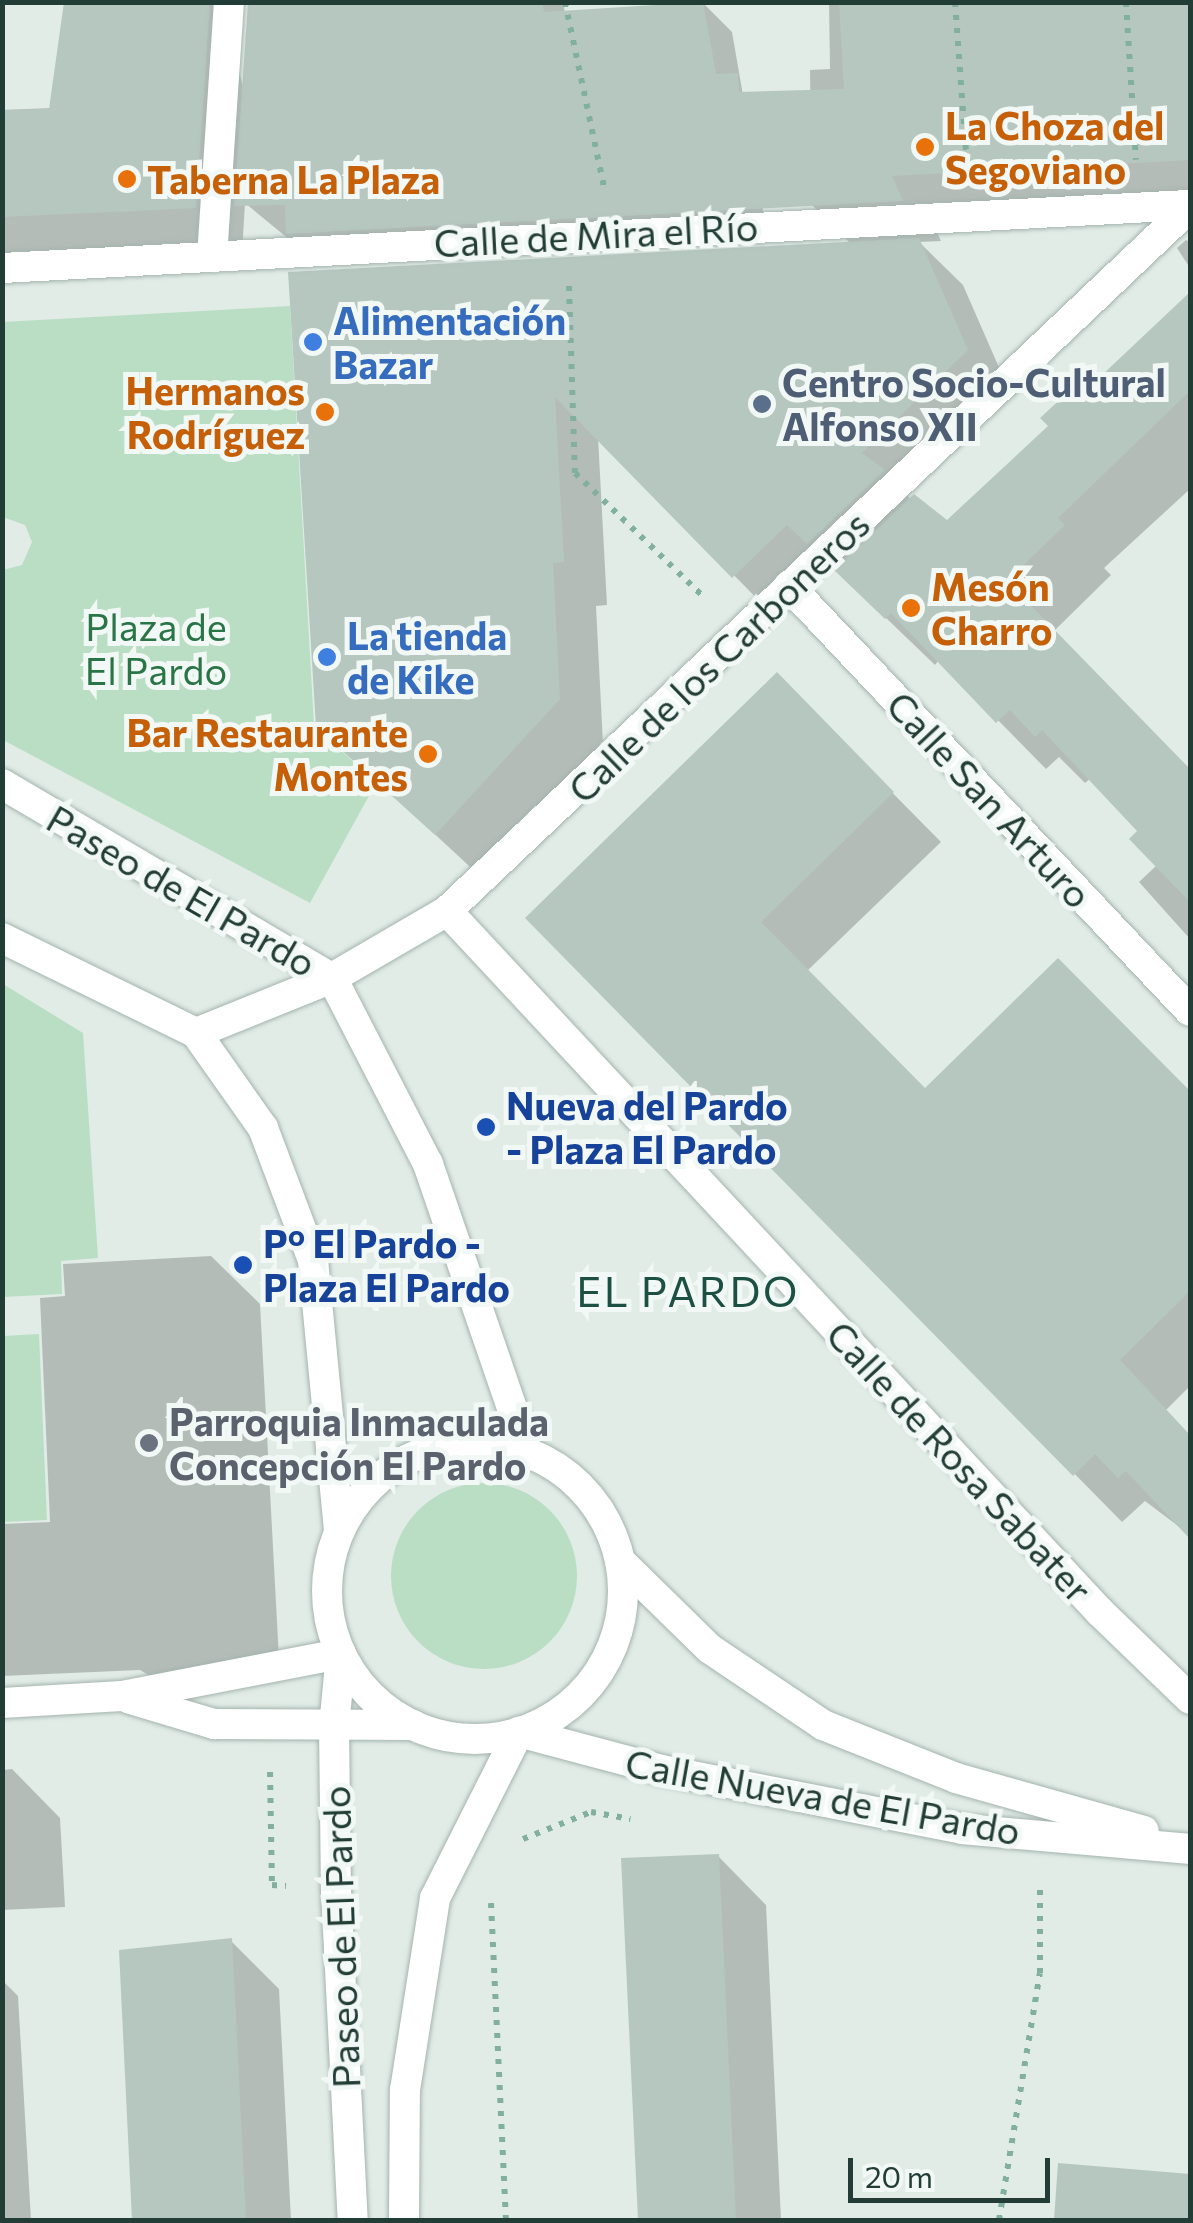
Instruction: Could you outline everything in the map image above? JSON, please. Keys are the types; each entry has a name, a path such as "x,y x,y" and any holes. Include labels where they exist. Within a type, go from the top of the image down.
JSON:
{"street":[{"path":"212,257 228,2"},
{"name":"Calle de Mira el Río","path":"2,268 614,232 1190,206"},
{"name":"Calle de los Carboneros","path":"196,1033 332,978 448,911 1190,206"},
{"name":"Calle San Arturo","path":"790,586 1190,1011"},
{"name":"Paseo de El Pardo","path":"2,784 332,978 428,1164 528,1452"},
{"name":"Calle de Rosa Sabater","path":"448,911 1100,1612 1190,1699"},
{"path":"2,938 196,1033 263,1128 313,1260 339,1530"},
{"path":"122,1696 214,1724 413,1725 482,1739 518,1732 556,1714 607,1658 623,1598 620,1561 589,1497 528,1452 464,1442 429,1450 395,1465 362,1493 339,1530 328,1565 328,1614 341,1654 357,1683 413,1725"},
{"name":"Calle Nueva de El Pardo","path":"620,1561 710,1649 823,1725 956,1778 1190,1847"},
{"path":"2,1703 122,1696 341,1654"},
{"name":"Paseo de El Pardo","path":"341,1654 334,1727 353,2220"},
{"name":"Paseo de El Pardo","path":"404,2220 406,2090 435,1898 518,1732"},
{"name":"Calle Nueva de El Pardo","path":"518,1732 662,1770 962,1829 1190,1847"}],"path":[{"path":"565,2 614,232"},
{"path":"955,2 966,144"},
{"path":"1126,2 1140,206"},
{"path":"568,235 575,474 670,566"},
{"path":"270,1757 272,1885"},
{"path":"515,1855 523,1839 591,1812 639,1820"},
{"path":"1021,1877 1059,1883"},
{"path":"999,2220 1040,1974 1040,1880"},
{"path":"498,1888 490,1904 506,2220"}],"green space":[{"name":"Plaza de El Pardo","path":"290,306 314,725 376,783 310,903 3,740 3,570 22,565 32,542 25,525 3,517 3,322"},
{"path":"3,984 83,1033 98,1258 61,1261 62,1294 3,1297"},
{"path":"39,1334 47,1520 3,1522 3,1336"},
{"path":"484,1483 520,1490 550,1510 570,1540 577,1576 570,1612 550,1642 520,1662 484,1669 448,1662 418,1642 398,1612 391,1576 398,1540 418,1510 448,1490"}],"building":[{"path":"64,2 210,2 196,208 2,217 2,110 49,109"},
{"path":"248,2 542,2 544,12 703,2 716,74 738,73 739,92 844,89 839,2 1190,2 1190,160 892,176 903,201 286,234 285,205 234,206"},
{"path":"919,238 968,350 862,453 885,470 807,544 787,525 732,578 555,397 564,562 553,563 560,699 435,835 316,727 288,272"},
{"path":"1190,292 1190,391 1058,518 1065,525 1007,581 1190,769 1190,902 1129,839 1137,831 1042,730 1035,737 1010,710 996,723 891,613 885,619 834,570 914,494 947,520 1048,426 1040,418 1094,368 1101,376"},
{"path":"777,672 894,792 761,922 925,1088 1058,958 1190,1091 1190,1291 1120,1360 1190,1435 1190,1539 1126,1471 1118,1478 1095,1454 1073,1476 525,918"},
{"path":"719,1854 736,2220 638,2220 621,1858"},
{"path":"232,1938 246,2220 132,2220 119,1950"},
{"path":"1058,2163 1190,2174 1190,2220 1054,2220"}],"place":[{"name":"La Choza del Segoviano","path":"925,147"},
{"name":"Taberna La Plaza","path":"127,179"},
{"name":"Alimentación Bazar","path":"313,342"},
{"name":"Centro Socio-Cultural Alfonso XII","path":"762,404"},
{"name":"Hermanos Rodríguez","path":"325,412"},
{"name":"Mesón Charro","path":"911,608"},
{"name":"La tienda de Kike","path":"327,657"},
{"name":"Bar Restaurante Montes","path":"428,754"},
{"name":"Nueva del Pardo - Plaza El Pardo","path":"486,1127"},
{"name":"Pº El Pardo - Plaza El Pardo","path":"243,1265"},
{"name":"Parroquia Inmaculada Concepción El Pardo","path":"149,1443"}],"district":[{"name":"EL PARDO","path":"688,1290"}]}
